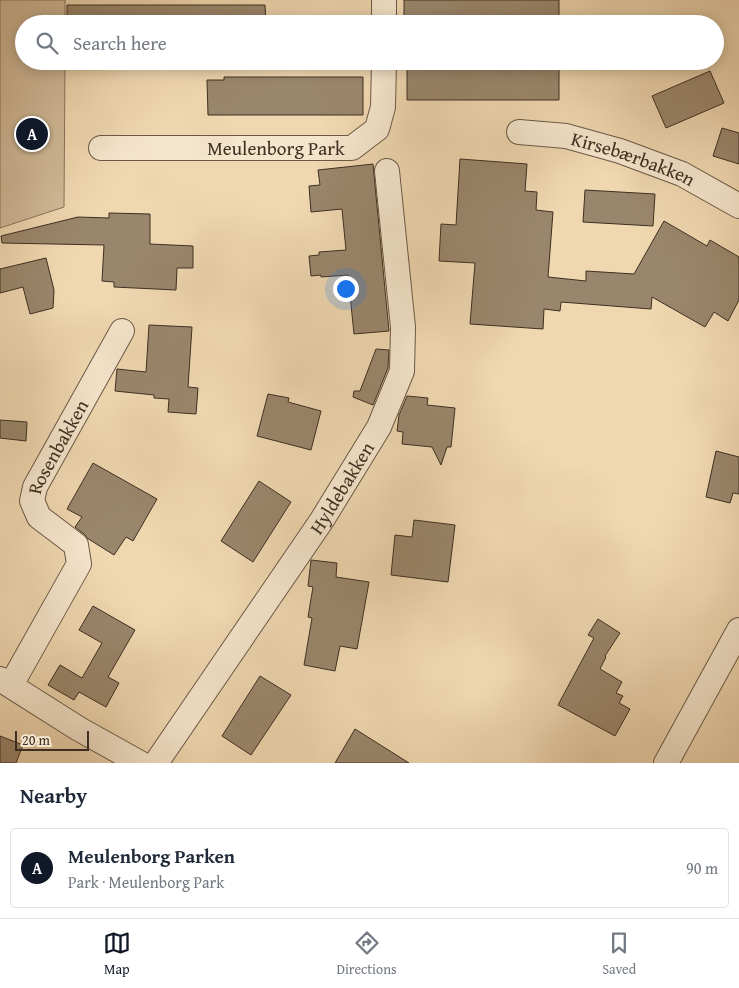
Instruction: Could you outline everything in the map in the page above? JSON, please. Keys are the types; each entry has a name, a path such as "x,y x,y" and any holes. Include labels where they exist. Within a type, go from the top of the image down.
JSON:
{"street":[{"path":"384,0 384,15"},
{"name":"Meulenborg Park","path":"101,148 352,148 377,129 383,107 384,70"},
{"name":"Kirsebærbakken","path":"519,132 566,136 620,150 682,174 739,206"},
{"name":"Hyldebakken","path":"156,763 322,520 379,427 402,371 403,328 387,171"},
{"name":"Rosenbakken","path":"6,682 79,564 76,546 39,517 32,501 35,487 122,331"},
{"path":"666,763 739,630"},
{"path":"6,682 79,729 140,763"}],"shaded area":[{"path":"0,0 65,0 65,15 15,15 15,70 65,70 64,207 0,228"}],"building":[{"path":"404,0 559,0 559,15 404,15"},
{"path":"67,5 265,5 266,15 67,15"},
{"path":"407,70 559,70 559,100 407,100"},
{"path":"710,71 724,103 666,128 652,96"},
{"path":"224,77 363,77 363,115 208,115 207,80 224,80"},
{"path":"722,128 739,133 739,164 713,156"},
{"path":"460,159 527,164 525,191 537,192 536,210 553,212 548,277 586,281 586,271 634,274 664,221 707,246 710,240 739,257 739,300 728,321 714,312 705,327 652,297 651,309 561,302 560,311 544,309 543,329 470,324 475,263 439,261 441,224 456,225"},
{"path":"373,164 389,331 354,334 348,275 311,276 309,256 319,255 319,252 346,250 342,209 311,212 309,186 320,185 318,170"},
{"path":"585,190 655,194 653,226 583,222"},
{"path":"109,213 150,214 150,244 193,246 193,268 177,268 176,290 114,287 114,282 102,281 104,245 2,243 1,236 78,217 109,218"},
{"path":"46,258 54,290 53,308 30,314 23,287 0,293 0,269"},
{"path":"149,325 192,327 188,387 198,388 196,414 168,412 169,399 154,398 154,395 115,391 117,369 146,372"},
{"path":"376,349 389,350 388,368 373,405 353,397 354,391 360,391"},
{"path":"268,394 289,398 288,402 321,411 311,450 257,436"},
{"path":"407,396 428,398 427,405 455,408 451,447 447,447 441,465 432,447 402,444 403,432 397,431 399,415"},
{"path":"0,420 27,422 26,441 0,438"},
{"path":"716,451 739,457 739,494 733,493 730,503 706,497"},
{"path":"93,463 157,499 133,541 126,537 114,555 87,538 75,527 82,517 67,509"},
{"path":"259,481 291,502 253,562 221,541"},
{"path":"414,520 455,525 448,582 391,575 395,535 412,537"},
{"path":"311,560 337,563 336,577 369,582 357,649 340,646 335,671 304,665 312,618 308,617 313,587 308,586"},
{"path":"93,606 135,630 108,677 119,683 106,707 79,692 74,700 48,685 60,665 82,678 102,643 79,630"},
{"path":"598,619 620,633 605,656 600,669 622,682 616,693 623,696 619,703 630,709 615,736 558,705 594,638 588,635"},
{"path":"260,676 291,695 251,755 222,736"},
{"path":"355,729 409,763 335,763"},
{"path":"0,736 23,745 16,763 0,763"}],"place":[{"name":"Meulenborg Parken","path":"32,134"}]}
